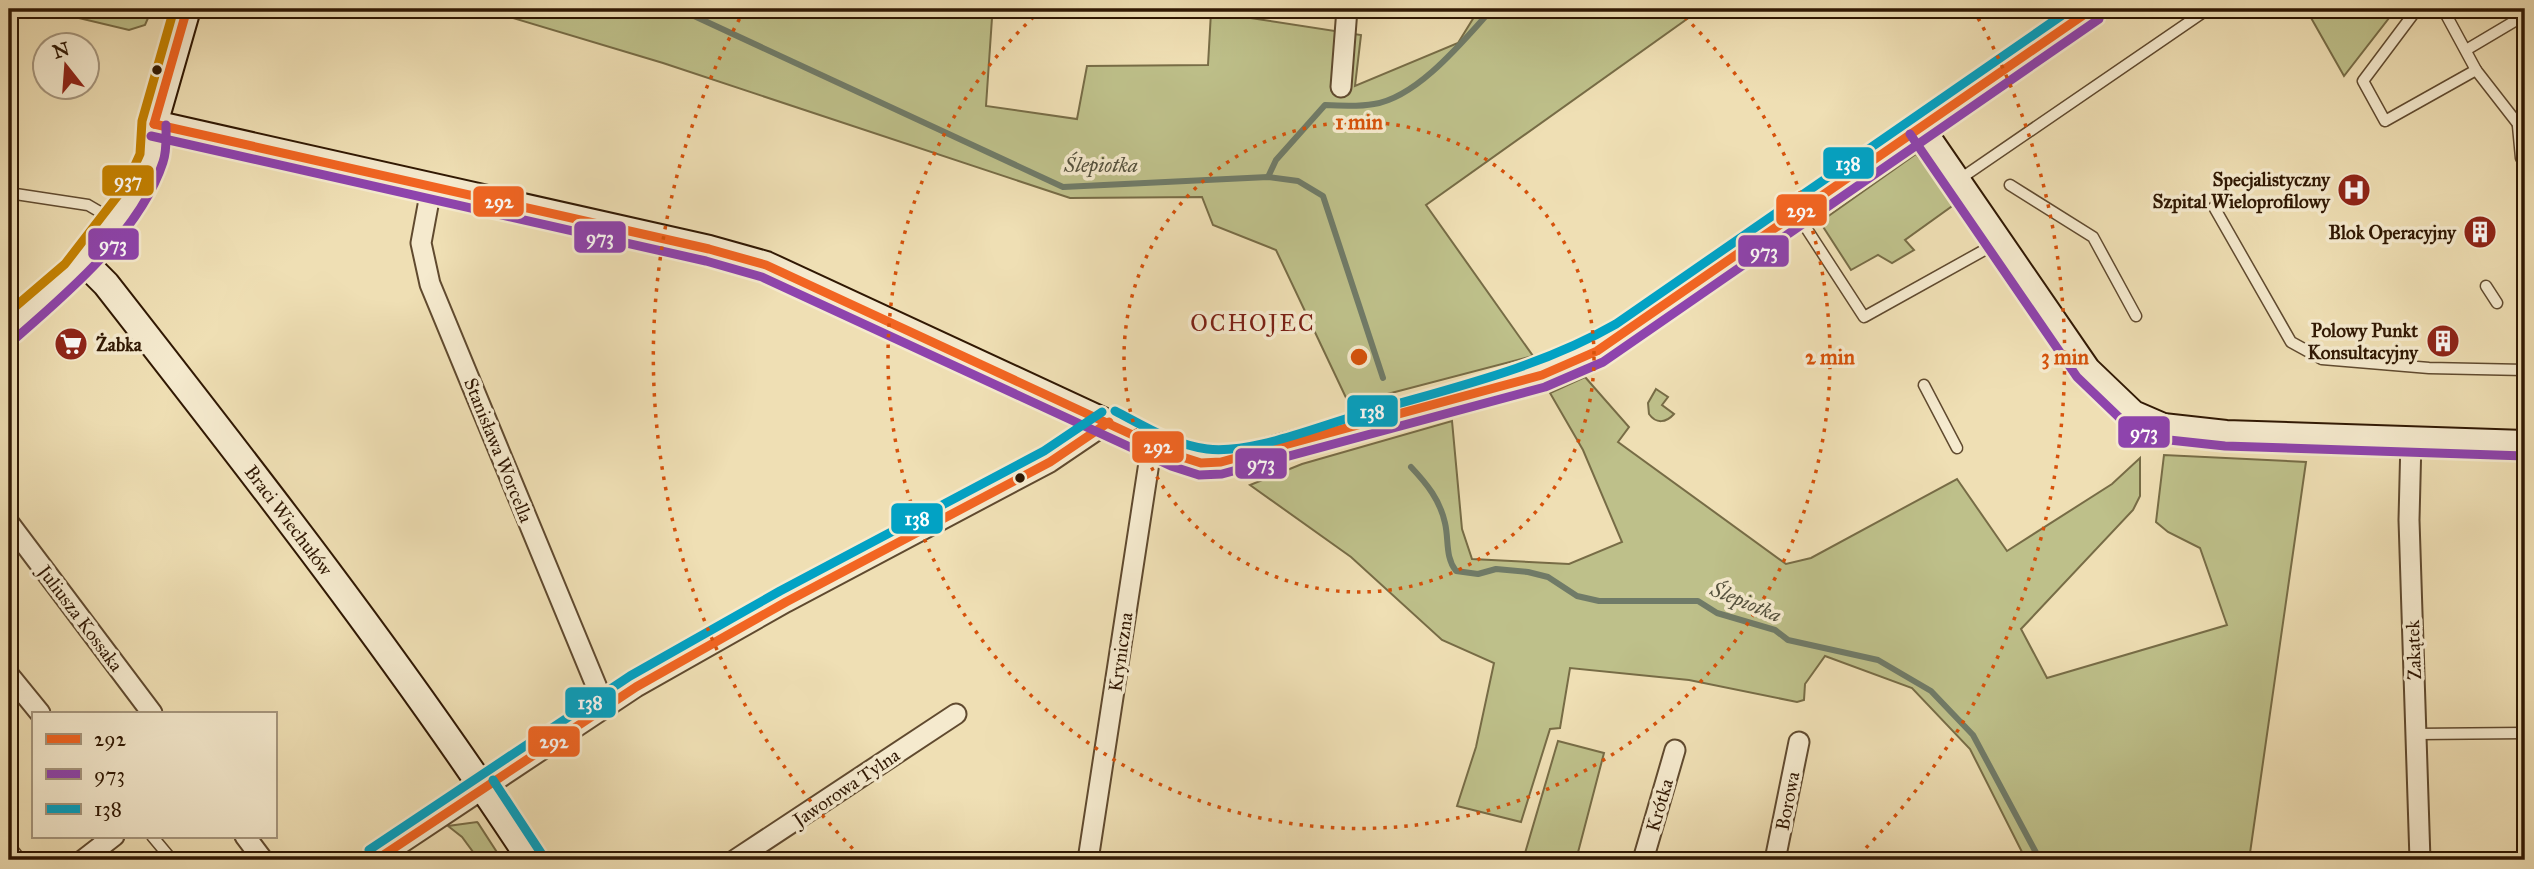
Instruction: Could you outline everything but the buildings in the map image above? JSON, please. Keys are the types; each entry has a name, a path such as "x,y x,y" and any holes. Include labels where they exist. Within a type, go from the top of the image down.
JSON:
{"street":[{"path":"9,328 58,288 83,262 114,220 130,165 154,124 187,9"},
{"path":"1341,87 1347,9"},
{"path":"154,124 431,189 709,249 766,265 1109,422 1176,456 1201,463 1237,460 1542,375 1597,351 2092,9"},
{"path":"1920,127 2087,370 2133,414 2163,426 2226,433 2520,441"},
{"name":"Stanisława Worcella","path":"431,189 421,243 430,284 605,706"},
{"name":"Braci Wiechułów","path":"83,262 106,284 263,485 483,787 531,860"},
{"path":"376,860 605,706 727,634 1049,462 1109,422"},
{"name":"Zakątek","path":"2411,440 2409,520 2420,860"},
{"name":"Kryniczna","path":"1088,860 1152,443"},
{"name":"Juliusza Kossaka","path":"9,523 151,712"},
{"path":"9,675 39,712"},
{"name":"Jaworowa Tylna","path":"735,860 956,714"},
{"name":"Borowa","path":"1775,860 1799,742"},
{"name":"Krótka","path":"1643,860 1675,750"},
{"path":"83,860 111,838"},
{"path":"246,838 263,860"}],"lane":[{"path":"1957,182 2208,9"},
{"path":"2417,9 2363,81 2385,121 2476,70"},
{"path":"2443,9 2476,70 2525,133"},
{"path":"2466,50 2525,15"},
{"path":"2518,122 2521,158 2525,164"},
{"path":"2010,185 2093,237 2136,316"},
{"path":"9,193 88,205 114,220"},
{"path":"2214,208 2291,342 2301,349 2322,359 2429,368 2525,370"},
{"path":"1797,214 1864,317 1999,242"},
{"path":"2486,286 2497,303"},
{"path":"1924,385 1957,448"},
{"path":"2416,734 2525,733"},
{"path":"154,838 172,860"},
{"path":"9,845 21,860"}],"green space":[{"path":"41,9 152,9 145,25 129,30"},
{"path":"483,9 898,9 992,18 986,106 1077,119 1087,66 1208,65 1211,12 1361,35 1355,86 1458,43 1479,9 1701,9 1426,205 1533,356 1349,404 1276,250 1213,225 1202,197 1070,198 663,63"},
{"path":"2306,9 2396,9 2344,76"},
{"path":"1916,154 1955,204 1905,240 1914,250 1892,263 1878,255 1851,270 1820,222"},
{"path":"1585,377 1629,427 1618,442 1786,564 1811,558 1957,479 2007,551 2112,484 2140,458 2140,496 2133,510 2021,629 2047,678 2227,625 2200,548 2168,532 2156,522 2164,455 2306,462 2249,860 2026,860 1970,749 1912,688 1825,656 1805,684 1804,700 1797,702 1689,680 1570,668 1560,728 1550,729 1521,822 1457,806 1476,747 1494,663 1442,640 1351,557 1250,485 1302,464 1452,421 1462,529 1472,559 1569,564 1622,542 1583,450 1550,393"},
{"path":"1656,389 1668,397 1662,405 1674,414 1664,421 1658,421 1649,414 1648,403"},
{"path":"1558,741 1604,753 1576,860 1523,860"},
{"path":"477,822 502,860 479,860 462,837 448,826"}],"waterway":[{"name":"Ślepiotka","path":"679,9 1063,187 1268,177 1298,181 1323,196 1383,378"},
{"path":"1268,177 1276,160 1325,105 1374,104 1407,91 1439,66 1492,9"},
{"name":"Ślepiotka","path":"1411,467 1440,507 1450,560 1456,571 1478,574 1496,569 1528,572 1548,577 1577,596 1599,601 1698,601 1717,613 1775,630 1788,640 1878,660 1931,691 1973,735 2040,860"}],"transit line":[{"name":"937","path":"9,312 65,264 126,185 140,154 142,121 174,9"},
{"name":"292","path":"154,124 187,9"},
{"name":"138","path":"1115,411 1159,434 1195,447 1224,450 1242,448 1453,388 1553,355 1616,324 2071,9"},
{"name":"292","path":"154,124 709,249 766,265 1176,455 1201,463 1221,462 1542,375 1597,351 2092,9"},
{"name":"973","path":"151,136 706,261 762,277 1171,466 1199,475 1222,474 1545,387 1603,362 2099,19"},
{"name":"973","path":"17,337 80,280 138,212 153,187 163,162 166,125"},
{"name":"973","path":"1910,134 2077,377 2127,425 2160,439 2225,446 2525,456"},
{"name":"138","path":"369,850 630,676 780,591 1044,451 1102,412"},
{"name":"292","path":"376,860 636,687 786,602 1050,462 1109,422"},
{"name":"138","path":"493,780 541,853"}],"place":[{"name":"Specjalistyczny Szpital Wieloprofilowy","path":"2354,190"},
{"name":"Blok Operacyjny","path":"2480,232"},
{"name":"Polowy Punkt Konsultacyjny","path":"2443,341"},
{"name":"Żabka","path":"71,344"}],"district":[{"name":"OCHOJEC","path":"1253,323"}]}
